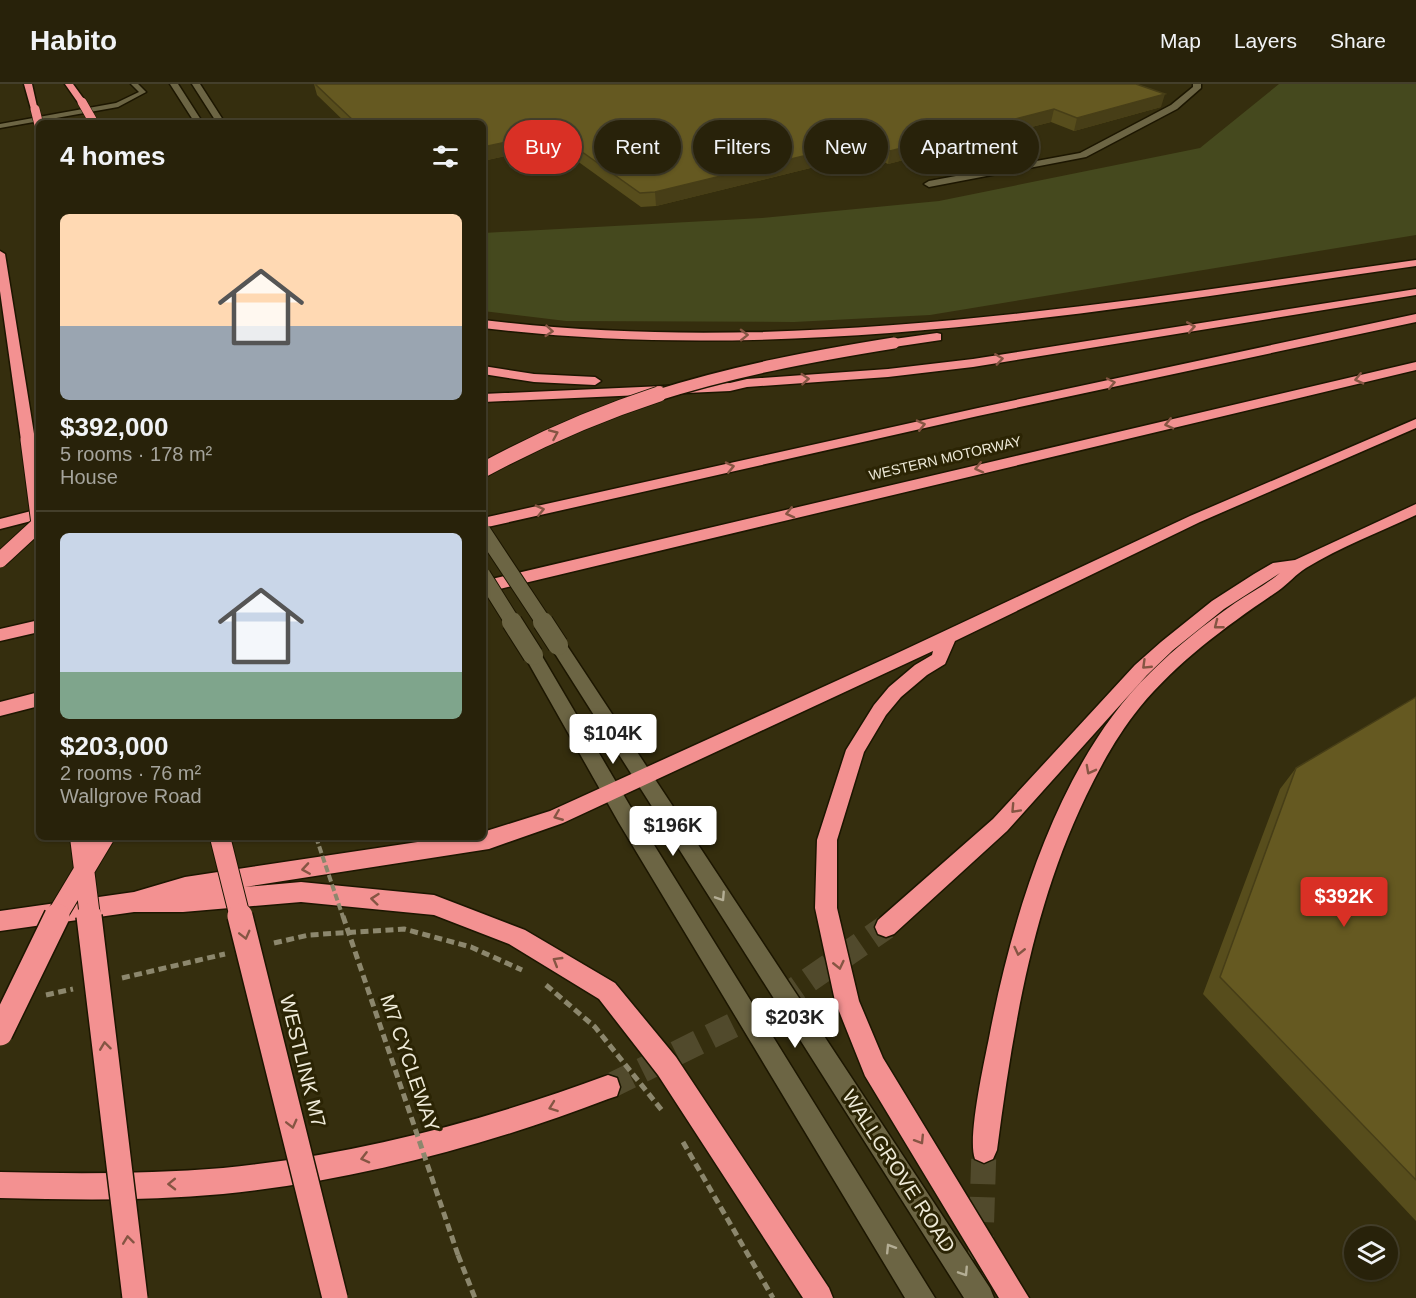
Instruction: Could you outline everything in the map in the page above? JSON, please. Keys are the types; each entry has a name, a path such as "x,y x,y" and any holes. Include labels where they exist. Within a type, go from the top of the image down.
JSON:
{"highway":[{"path":"28,84 38,120"},
{"path":"69,84 92,120"},
{"path":"0,254 36,501"},
{"path":"487,324 618,335 704,336 897,329 1047,314 1416,263"},
{"path":"486,469 586,420 686,385 793,359 1416,271"},
{"path":"486,399 730,387 747,383 846,377 970,364 1336,302 1416,292"},
{"path":"486,522 978,412 1416,318"},
{"name":"WESTERN MOTORWAY","path":"486,586 1416,366"},
{"path":"486,370 571,381 733,380 747,383"},
{"path":"134,902 185,887 489,840 556,817 947,638 1195,519 1416,423"},
{"path":"3,524 36,506"},
{"path":"886,927 1000,825 1141,670 1210,611 1279,567 1298,565 1416,509"},
{"path":"3,524 36,514"},
{"path":"0,560 36,527"},
{"path":"984,1150 1009,991 1025,924 1046,862 1064,820 1097,758 1132,704 1192,645 1240,607 1289,576 1298,565"},
{"path":"0,635 36,627"},
{"path":"947,638 939,659 921,670 895,692 880,710 855,750 827,840 826,908 847,1001 874,1067 1015,1298"},
{"path":"0,709 36,700"},
{"path":"80,840 135,1298"},
{"path":"0,1033 61,908 102,840"},
{"name":"WESTLINK M7","path":"221,840 335,1298"},
{"path":"0,921 134,902 183,902 301,892 434,905 517,937 607,991 667,1066 819,1298"},
{"path":"0,1185 65,1187 182,1184 253,1177 349,1162 520,1119 608,1087"}],"main road":[{"path":"174,84 198,120"},
{"path":"196,84 219,120"},
{"path":"929,184 1083,155 1174,107 1197,88 1197,84"},
{"name":"WALLGROVE ROAD","path":"486,536 980,1298"},
{"path":"486,580 611,792 921,1298"}],"lane":[{"path":"0,126 118,105 143,92 134,84"}],"path":[{"name":"M7 CYCLEWAY","path":"317,840 458,1255 475,1298"},
{"path":"266,945 309,934 404,929 471,947 527,972"},
{"path":"120,978 233,952"},
{"path":"537,977 595,1027 671,1122"},
{"path":"40,995 85,987"},
{"path":"677,1132 773,1298"}],"green space":[{"path":"1279,84 1416,84 1416,235 930,315 794,322 566,321 486,311 486,233 762,218 939,201 1200,148"}],"building":[{"path":"315,84 1136,84 1165,94 1077,118 1054,109 1011,120 900,120 900,148 890,151 888,150 888,120 804,120 804,156 792,159 792,120 693,120 693,174 729,174 655,192 640,193 613,174 681,174 681,120 594,120 594,160 582,152 582,120 504,120 504,143 486,146 486,120 353,120"},
{"path":"1416,697 1416,1180 1220,977 1296,768"}],"tunnel":[{"path":"608,1087 768,1008 886,927"},
{"path":"979,1298 984,1150"}]}
